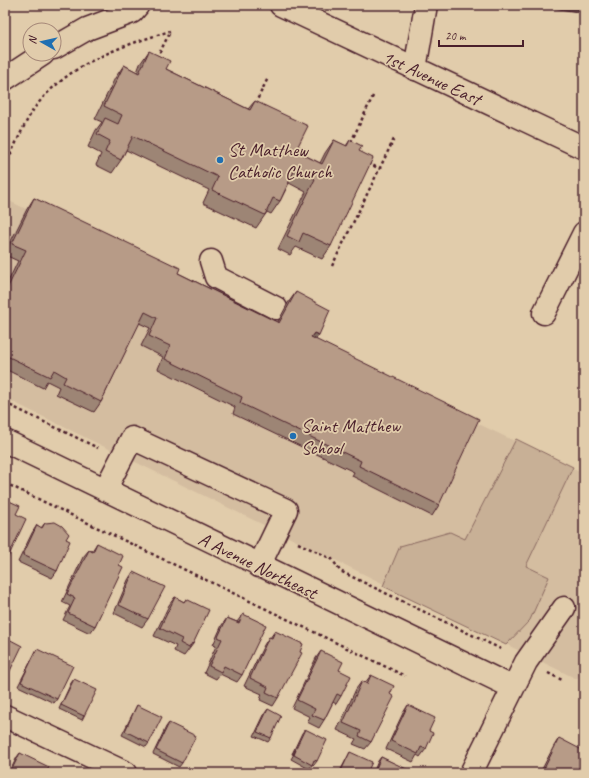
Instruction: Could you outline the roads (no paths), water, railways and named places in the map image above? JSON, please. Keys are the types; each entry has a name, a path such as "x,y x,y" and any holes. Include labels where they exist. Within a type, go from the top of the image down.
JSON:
{"street":[{"path":"62,43 87,29 132,12 138,5"},
{"name":"1st Avenue East","path":"281,5 584,148"},
{"path":"415,69 426,5"},
{"path":"5,80 31,62"},
{"path":"544,313 584,233"},
{"path":"211,261 216,277 276,308"},
{"path":"105,490 132,438 286,510 259,566"},
{"name":"A Avenue Northeast","path":"5,441 259,566 512,687"},
{"path":"471,773 512,687 526,662 564,608"},
{"path":"5,716 126,773"}],"place":[{"name":"St Matthew Catholic Church","path":"220,160"},
{"name":"Saint Matthew School","path":"293,436"}]}
